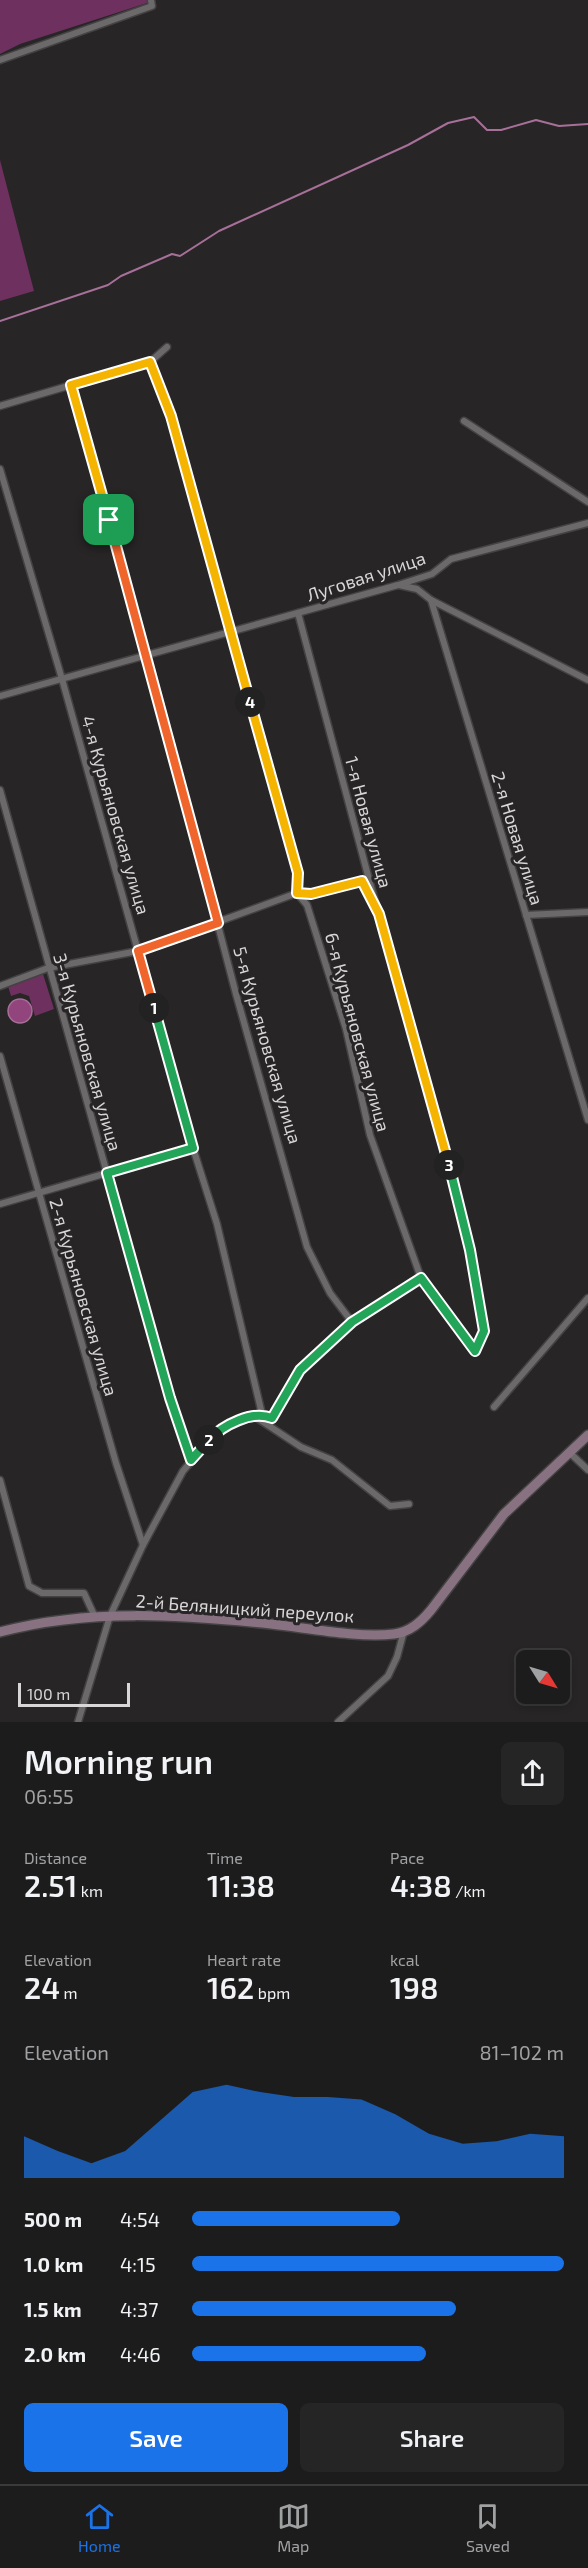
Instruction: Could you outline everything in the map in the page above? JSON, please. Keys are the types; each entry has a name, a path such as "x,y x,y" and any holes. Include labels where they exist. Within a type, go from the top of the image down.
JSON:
{"main road":[{"path":"404,1631 422,1621 504,1514 588,1435"},
{"name":"2-й Беляницкий переулок","path":"0,1632 95,1617 148,1615 240,1621 343,1632 394,1634 404,1631"}],"street":[{"path":"0,60 152,6 151,0"},
{"path":"0,406 150,362 167,347"},
{"name":"6-я Курьяновская улица","path":"150,362 171,416 298,873 297,893 308,905 346,1029 370,1135 421,1278 475,1351"},
{"name":"5-я Курьяновская улица","path":"71,385 147,654 307,1247 330,1293 352,1322"},
{"path":"464,422 588,502"},
{"name":"4-я Курьяновская улица","path":"0,469 62,679 193,1148 217,1224 262,1414"},
{"name":"Луговая улица","path":"0,696 398,585 432,574 452,559 588,523"},
{"path":"398,585 417,589 431,600 588,680"},
{"name":"2-я Новая улица","path":"431,600 588,1120"},
{"name":"1-я Новая улица","path":"298,613 459,1201 484,1331 475,1351"},
{"name":"3-я Курьяновская улица","path":"0,790 170,1398 191,1460"},
{"path":"0,986 48,968 138,951 297,893 311,894 362,881 379,914"},
{"path":"526,915 588,912"},
{"name":"2-я Курьяновская улица","path":"0,1056 116,1463 143,1545"},
{"path":"0,1204 193,1148"},
{"path":"78,1722 110,1616 143,1545 191,1460 218,1430 262,1414 272,1418 300,1370 352,1322 421,1278"},
{"path":"494,1407 588,1298"},
{"path":"254,1416 301,1447 332,1460 390,1506 409,1504"},
{"path":"570,1453 588,1470"},
{"path":"0,1480 29,1586 42,1593 84,1593 95,1617"},
{"path":"338,1722 388,1676 398,1657 404,1631"}],"shaded area":[{"path":"0,0 147,0 147,3 20,44 0,54"},
{"path":"0,160 34,291 0,301"},
{"path":"43,974 54,1009 35,1016 29,996 20,993 11,996 8,986"},
{"path":"20,999 29,1002 32,1011 29,1020 20,1023 11,1020 8,1011 11,1002"}],"waterway":[{"path":"0,321 108,285 121,276 172,254 180,256 219,231 408,145 448,123 474,117 487,130 501,130 536,120 559,126 588,124"}],"route":[{"path":"150,362 171,416 298,873 297,893 311,894 362,881 379,914 459,1201 484,1331 475,1351 421,1278 352,1322 300,1370 272,1418 262,1414 218,1430 191,1460 170,1398 107,1173 193,1148 138,951 218,923 109,520 71,385 150,362"}]}
